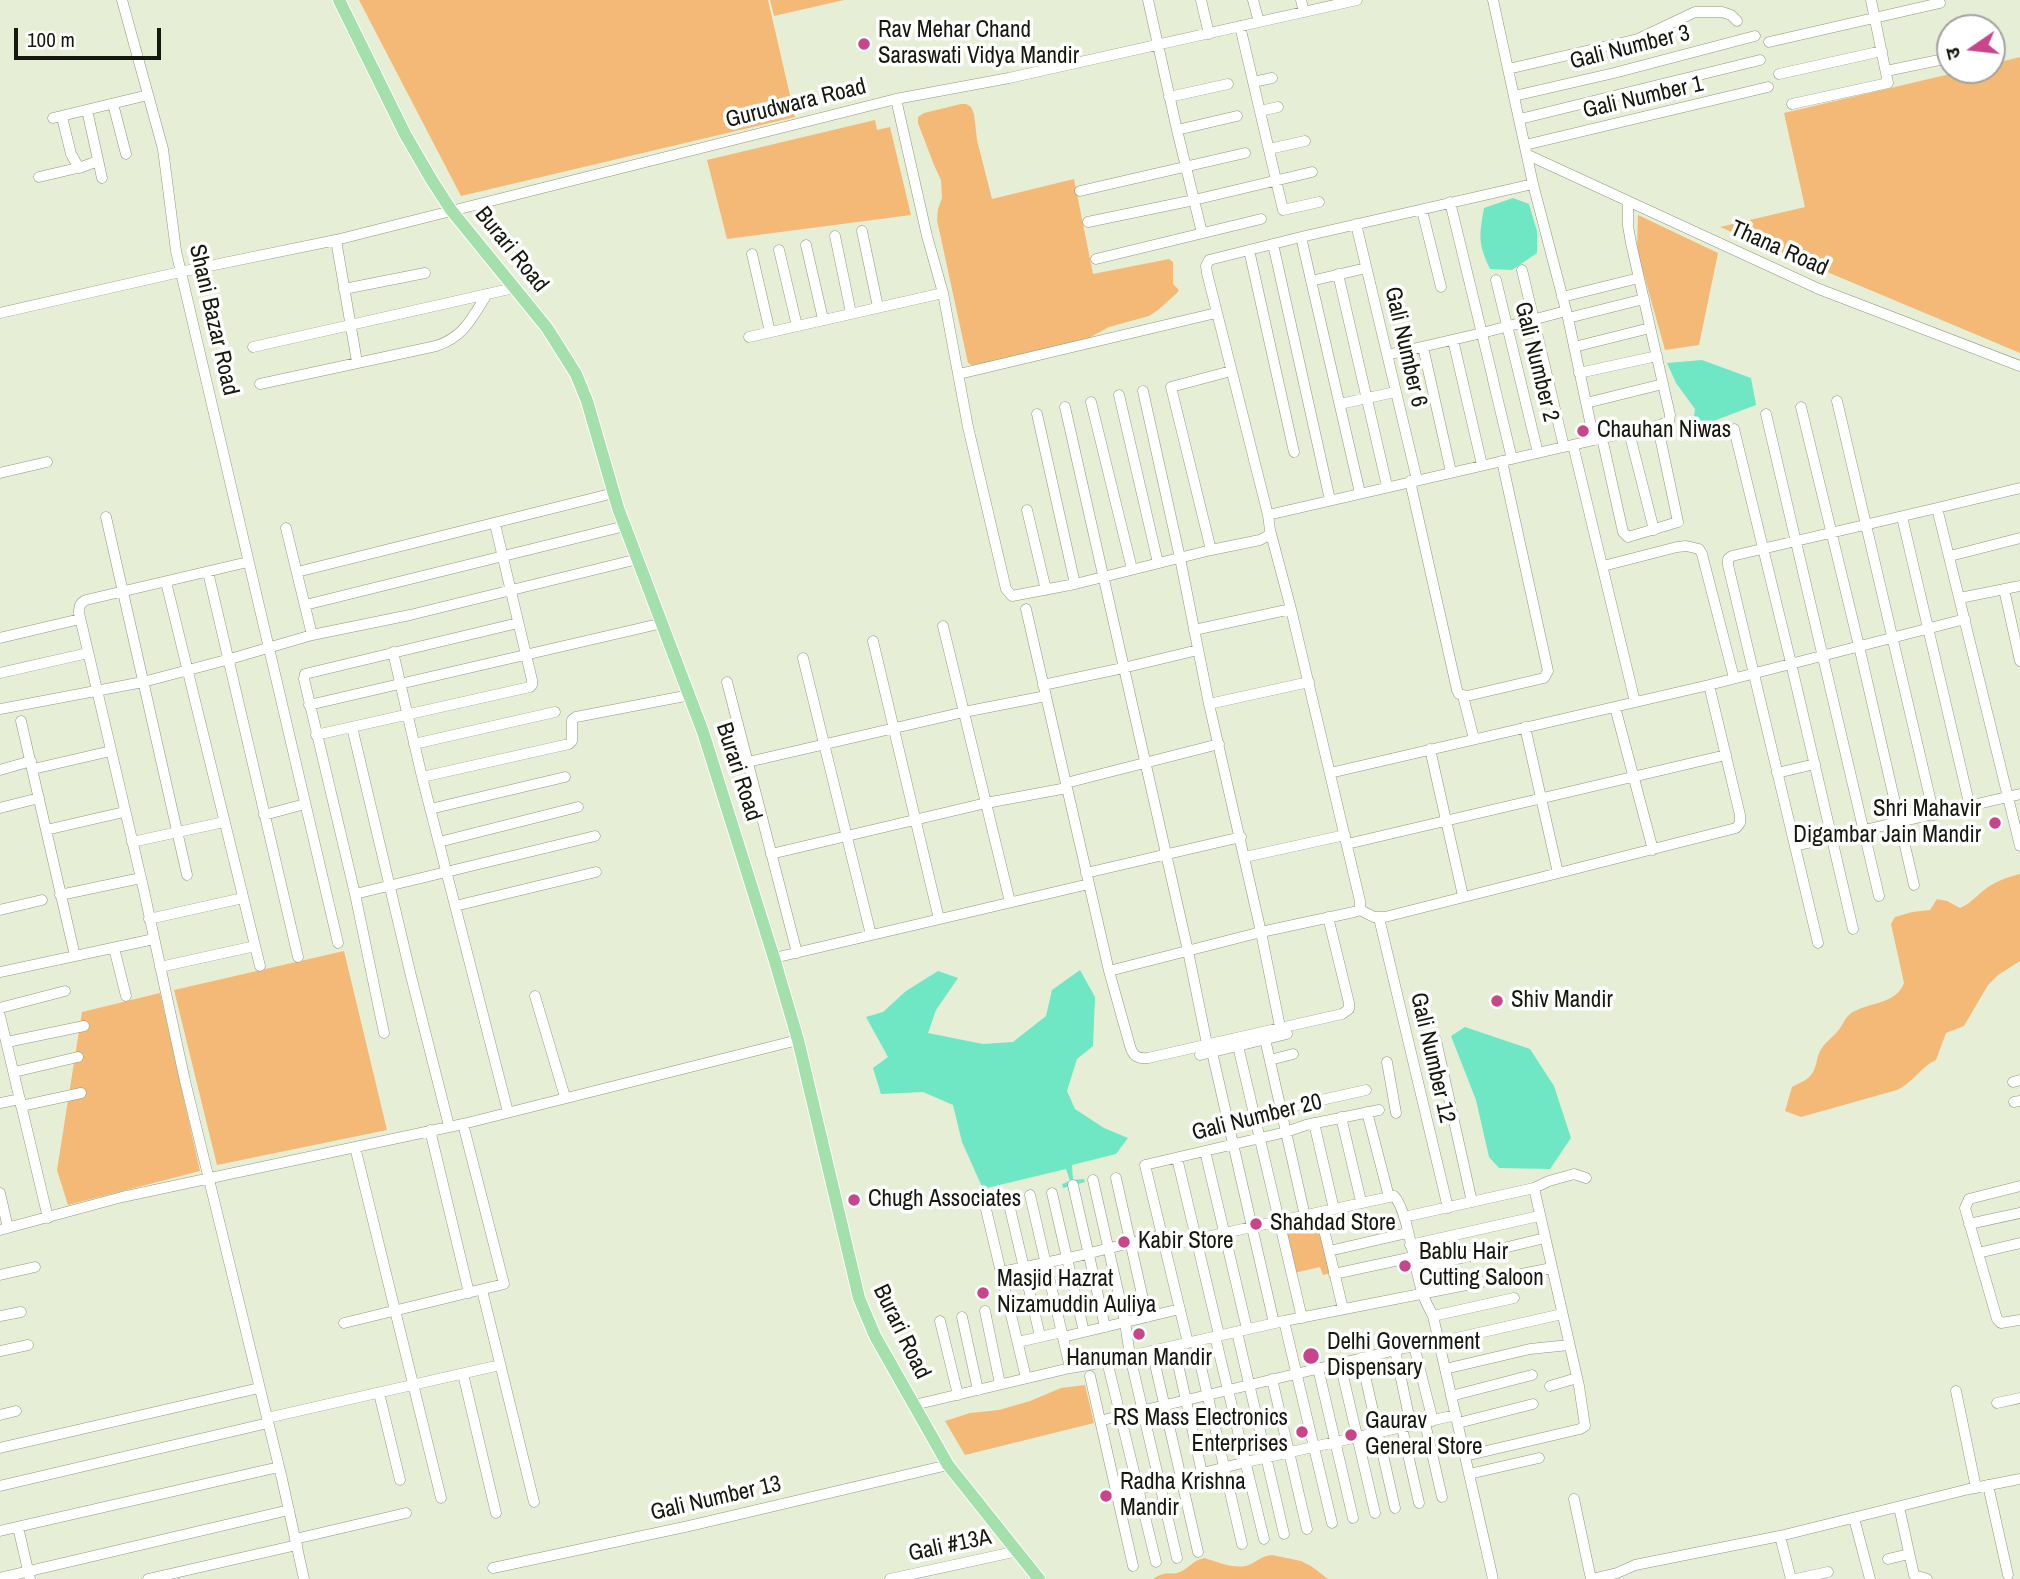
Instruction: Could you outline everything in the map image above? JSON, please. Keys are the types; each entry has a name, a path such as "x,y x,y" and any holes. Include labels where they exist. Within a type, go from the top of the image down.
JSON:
{"main road":[{"name":"Burari Road","path":"339,0 405,134 451,210 547,328 576,374 625,526 690,695 720,783 774,958 798,1040 859,1298 875,1336 948,1465 1039,1579"}],"street":[{"name":"Shani Bazar Road","path":"122,0 163,149 180,272 338,943"},
{"path":"1148,0 1202,233"},
{"path":"1202,0 1209,34"},
{"path":"1253,0 1259,22"},
{"path":"1301,0 1304,12"},
{"name":"Gurudwara Road","path":"0,313 336,240 896,99 1009,78 1354,0"},
{"path":"1493,0 1533,184 1567,314 1586,403 1623,532 1628,537 1677,524 1660,437"},
{"path":"1792,104 1888,83 1871,0"},
{"path":"1769,42 1940,3"},
{"path":"1508,69 1638,39 1695,12 1722,12 1737,21"},
{"path":"1240,26 1283,210 1319,202"},
{"name":"Gali Number 3","path":"1514,96 1755,36"},
{"path":"1779,74 1882,51"},
{"path":"1520,119 1760,60"},
{"path":"1886,71 1936,61"},
{"path":"1253,82 1272,78"},
{"path":"1169,97 1228,83"},
{"name":"Gali Number 1","path":"1526,150 1769,87"},
{"path":"98,161 79,168 58,118 148,95"},
{"path":"896,99 927,236 943,293 968,427 1006,589 1013,596 1075,584 1265,538 1270,530"},
{"path":"113,104 126,154"},
{"path":"1260,111 1278,107"},
{"path":"87,110 102,178"},
{"path":"1177,130 1237,117"},
{"path":"1269,149 1305,141"},
{"name":"Thana Road","path":"1526,150 1628,201 1819,289 2020,366"},
{"path":"1080,191 1245,153"},
{"path":"39,177 73,169"},
{"path":"1088,222 1312,172"},
{"path":"1360,910 1309,682 1206,266 1209,260 1248,250 1533,184"},
{"path":"1268,515 1669,421 1670,415 1628,226 1628,201"},
{"path":"1450,202 1493,380 1548,671 1544,678 1463,696"},
{"path":"1422,210 1441,287"},
{"path":"1096,259 1261,219"},
{"name":"Gali Number 6","path":"1356,224 1395,391 1457,690 1463,696 1474,739"},
{"path":"862,232 878,307"},
{"path":"835,236 851,313"},
{"path":"1301,237 1360,493"},
{"path":"336,240 357,362"},
{"path":"1273,244 1331,500"},
{"path":"807,245 823,319"},
{"path":"779,250 797,326"},
{"path":"1248,250 1294,452"},
{"path":"752,254 770,332"},
{"path":"1311,281 1366,268"},
{"path":"1522,270 1603,566 1635,702"},
{"path":"344,289 425,273"},
{"path":"1338,274 1387,486"},
{"path":"1562,297 1639,278"},
{"name":"Gali Number 2","path":"1496,280 1538,453"},
{"path":"253,347 514,288"},
{"path":"749,337 943,293"},
{"path":"260,384 447,342 460,333 487,294"},
{"path":"1391,354 1534,319 1644,299"},
{"path":"959,374 1216,313"},
{"path":"1574,347 1650,328"},
{"path":"1453,340 1482,465"},
{"path":"1423,346 1451,472"},
{"path":"1579,373 1657,356"},
{"path":"1211,550 1171,387 1231,371"},
{"path":"1586,403 1663,384"},
{"path":"1143,391 1209,704 1283,1031"},
{"path":"1340,404 1395,391"},
{"path":"1119,395 1158,563"},
{"path":"1838,401 1934,815"},
{"path":"1091,402 1132,569"},
{"path":"1065,407 1210,1048 1253,1227 1296,1373 1332,1523"},
{"path":"1801,407 1914,885"},
{"path":"1037,414 1075,584"},
{"path":"1766,414 1879,896"},
{"path":"1734,429 1853,929"},
{"path":"1629,432 1654,530"},
{"path":"0,473 47,462"},
{"path":"1818,943 1728,559 1764,548 2020,488"},
{"path":"297,572 614,493"},
{"path":"1937,508 2020,846"},
{"path":"1027,510 1046,590"},
{"path":"106,517 187,875"},
{"path":"1902,517 1970,807"},
{"path":"316,735 532,685 495,524"},
{"path":"305,605 625,526"},
{"path":"286,527 312,635"},
{"path":"1950,556 2020,538"},
{"path":"1603,566 1677,547 1699,549 1734,678"},
{"path":"0,709 143,682 312,635 511,592 638,559"},
{"path":"248,562 81,602 79,607 124,812 304,1579"},
{"path":"208,572 298,957"},
{"path":"166,583 260,966"},
{"path":"1960,598 2020,586"},
{"path":"2004,589 2018,642 2020,661"},
{"path":"1194,630 1291,608"},
{"path":"1026,609 1109,971 1133,1054 1138,1058 1147,1058 1210,1048 1342,1014 1349,1009 1328,917"},
{"path":"0,638 80,619"},
{"path":"1330,773 1709,685 1965,619"},
{"path":"384,1034 355,894 304,684 305,674 518,623"},
{"path":"309,705 663,623"},
{"path":"943,626 1010,902"},
{"path":"873,641 939,919"},
{"path":"1043,685 1198,650"},
{"path":"393,652 422,778 508,1112"},
{"path":"0,673 88,653"},
{"path":"803,658 871,935"},
{"path":"727,682 797,953"},
{"path":"1209,704 1309,682"},
{"path":"1109,971 1360,910 1379,918 1736,828 1740,823 1740,815 1709,685"},
{"path":"422,778 569,744 572,741 572,720 576,717 690,695"},
{"path":"748,762 964,712 1046,696"},
{"path":"1615,707 1653,850"},
{"path":"414,744 555,712"},
{"path":"21,721 75,956"},
{"path":"352,727 449,1126"},
{"path":"1525,727 1558,873"},
{"path":"771,853 1066,785 1219,744"},
{"path":"1430,749 1463,897"},
{"path":"0,770 111,751"},
{"path":"1245,857 1446,820 1726,755"},
{"path":"1777,773 1815,764"},
{"path":"430,809 565,777"},
{"path":"1795,846 2020,794"},
{"path":"0,808 39,798"},
{"path":"264,815 305,804"},
{"path":"439,842 578,807"},
{"path":"46,830 124,812"},
{"path":"132,842 224,822"},
{"path":"355,894 596,836"},
{"path":"774,958 1010,902 1087,878 1241,837"},
{"path":"455,906 596,872"},
{"path":"60,895 141,878"},
{"path":"149,919 243,898"},
{"path":"0,910 42,900"},
{"name":"Gali Number 12","path":"1379,918 1448,1208"},
{"path":"0,972 154,939"},
{"path":"160,967 255,946"},
{"path":"114,948 126,996"},
{"path":"0,1008 65,991"},
{"path":"535,996 565,1097"},
{"path":"0,1016 5,1050 14,1072 48,1218"},
{"path":"5,1050 84,1026"},
{"path":"1200,1055 1210,1048 1238,1046 1283,1031"},
{"path":"1265,1039 1305,1216"},
{"path":"0,1193 4,1229 122,1197 463,1124 798,1040"},
{"path":"1436,1040 1472,1202"},
{"path":"1238,1046 1302,1318"},
{"path":"1270,1060 1293,1054"},
{"path":"14,1072 78,1057"},
{"path":"1387,1062 1396,1114"},
{"path":"1281,1109 1366,1090"},
{"path":"0,1103 81,1093"},
{"name":"Gali Number 20","path":"1162,1235 1145,1165 1314,1123 1379,1110"},
{"path":"1367,1112 1389,1197"},
{"path":"1340,1117 1360,1197"},
{"path":"1314,1123 1333,1205"},
{"path":"344,1323 502,1285 504,1281 463,1124"},
{"path":"430,1130 469,1293"},
{"path":"355,1147 442,1498"},
{"path":"1205,1151 1225,1233 1250,1385 1284,1534"},
{"path":"1177,1158 1264,1539"},
{"path":"1404,1217 1534,1188 1574,1174 1586,1178"},
{"path":"1116,1178 1147,1317"},
{"path":"1093,1180 1177,1558"},
{"path":"1073,1185 1105,1327"},
{"path":"2020,1186 1969,1199 1965,1208 1997,1319 2001,1322 2020,1321"},
{"path":"1465,1456 1585,1426 1577,1378 1534,1188"},
{"path":"1052,1193 1084,1332"},
{"path":"1031,1195 1070,1368"},
{"path":"1165,1247 1389,1197 1394,1196 1397,1199 1422,1292 1433,1316 1493,1579"},
{"path":"1009,1200 1040,1336"},
{"path":"985,1205 1026,1378"},
{"path":"1320,1213 1343,1309"},
{"path":"1969,1224 2020,1213"},
{"path":"1410,1245 1539,1216"},
{"path":"1329,1251 1408,1233"},
{"path":"1002,1272 1162,1235 1180,1309 1208,1395 1241,1541"},
{"path":"1416,1269 1545,1238"},
{"path":"1978,1253 2020,1243"},
{"path":"1334,1274 1413,1257"},
{"path":"0,1275 35,1267"},
{"path":"914,1405 1279,1322 1552,1268"},
{"path":"482,1290 534,1502"},
{"path":"1433,1316 1514,1297"},
{"path":"1018,1342 1040,1336 1084,1332 1180,1309"},
{"path":"0,1316 21,1311"},
{"path":"985,1311 1000,1384"},
{"path":"1107,1419 1360,1358 1562,1314"},
{"path":"962,1317 978,1390"},
{"path":"940,1321 958,1395"},
{"path":"0,1351 27,1345"},
{"path":"1445,1369 1531,1349 1569,1345"},
{"path":"1174,1346 1202,1473"},
{"path":"1414,1346 1442,1497"},
{"path":"1395,1350 1419,1503"},
{"path":"1152,1351 1198,1552"},
{"path":"1360,1358 1395,1508"},
{"path":"1107,1361 1156,1562"},
{"path":"1340,1363 1375,1513"},
{"path":"0,1486 500,1365"},
{"path":"1318,1368 1353,1518"},
{"path":"463,1374 496,1513"},
{"path":"1451,1396 1532,1375"},
{"path":"1090,1376 1133,1566"},
{"path":"1550,1386 1577,1378"},
{"path":"1272,1379 1307,1530"},
{"path":"0,1448 259,1388"},
{"path":"1956,1391 1976,1488"},
{"path":"379,1393 400,1480"},
{"path":"1997,1403 2020,1398"},
{"path":"1116,1494 1378,1432 1533,1404"},
{"path":"0,1415 16,1411"},
{"path":"1469,1474 1539,1458"},
{"name":"Gali Number 13","path":"493,1569 948,1465"},
{"path":"0,1531 279,1467"},
{"path":"1574,1499 1592,1579 1617,1576 1635,1565 1780,1536 2020,1479"},
{"path":"1988,1485 2008,1575"},
{"path":"1899,1507 1914,1574 1927,1579"},
{"path":"0,1578 29,1575 289,1510"},
{"path":"148,1579 406,1513"},
{"path":"1854,1518 1870,1579"},
{"path":"18,1527 29,1575"},
{"path":"1780,1536 1794,1579 1828,1572"},
{"name":"Gali #13A","path":"890,1579 1018,1551"},
{"path":"1888,1559 1909,1554"}],"shaded area":[{"path":"359,0 768,0 795,117 461,196"},
{"path":"770,0 844,0 774,16"},
{"path":"2020,57 2020,353 1720,227 1805,207 1784,113 1936,77 1936,84 2006,84 2006,60"},
{"path":"961,104 971,107 974,114 977,140 992,199 1074,179 1093,274 1169,259 1173,262 1173,284 1179,290 1177,293 1149,316 1109,327 1087,339 980,364 968,363 937,220 942,198 941,180 918,123 918,117 924,113"},
{"path":"875,120 877,130 890,127 911,215 727,239 707,160"},
{"path":"1638,215 1718,253 1699,345 1665,350 1637,250"},
{"path":"2020,874 2020,961 1988,985 1964,1026 1946,1033 1936,1060 1897,1090 1801,1117 1785,1111 1792,1087 1812,1073 1822,1048 1848,1016 1894,996 1904,983 1891,924 1895,917 1930,910 1937,899 1960,908 1991,885"},
{"path":"344,951 387,1130 217,1165 174,990"},
{"path":"160,993 200,1171 68,1205 57,1170 82,1012"},
{"path":"1318,1219 1331,1273 1323,1275 1320,1267 1294,1273 1284,1226"},
{"path":"1085,1385 1094,1423 965,1455 945,1421 970,1413 999,1410 1061,1388"},
{"path":"1272,1555 1301,1561 1328,1579 1153,1579 1180,1572 1204,1558 1240,1567"}],"water":[{"path":"1513,198 1529,204 1537,231 1537,253 1512,270 1490,269 1481,239 1484,208"},
{"path":"1702,360 1751,378 1756,405 1708,423 1693,425 1695,409 1676,383 1667,363"},
{"path":"1080,970 1095,997 1093,1046 1077,1059 1067,1091 1075,1109 1104,1128 1128,1138 1116,1154 1072,1165 1073,1180 1084,1179 1085,1182 1063,1188 1062,1184 1070,1181 1066,1169 983,1189 962,1142 953,1105 923,1092 881,1094 873,1068 888,1057 866,1017 883,1012 906,991 938,971 958,978 936,1010 928,1033 983,1044 1013,1042 1046,1016 1052,990"},
{"path":"1465,1027 1530,1049 1554,1086 1571,1138 1550,1169 1499,1168 1489,1157 1476,1100 1451,1036"}],"place":[{"name":"Rav Mehar Chand Saraswati Vidya Mandir","path":"864,44"},
{"name":"Chauhan Niwas","path":"1583,431"},
{"name":"Shri Mahavir Digambar Jain Mandir","path":"1995,823"},
{"name":"Shiv Mandir","path":"1497,1001"},
{"name":"Chugh Associates","path":"854,1200"},
{"name":"Shahdad Store","path":"1256,1224"},
{"name":"Kabir Store","path":"1124,1242"},
{"name":"Bablu Hair Cutting Saloon","path":"1405,1266"},
{"name":"Masjid Hazrat Nizamuddin Auliya","path":"983,1293"},
{"name":"Hanuman Mandir","path":"1139,1334"},
{"name":"Delhi Government Dispensary","path":"1311,1356"},
{"name":"RS Mass Electronics Enterprises","path":"1302,1432"},
{"name":"Gaurav General Store","path":"1351,1435"},
{"name":"Radha Krishna Mandir","path":"1106,1496"}]}
